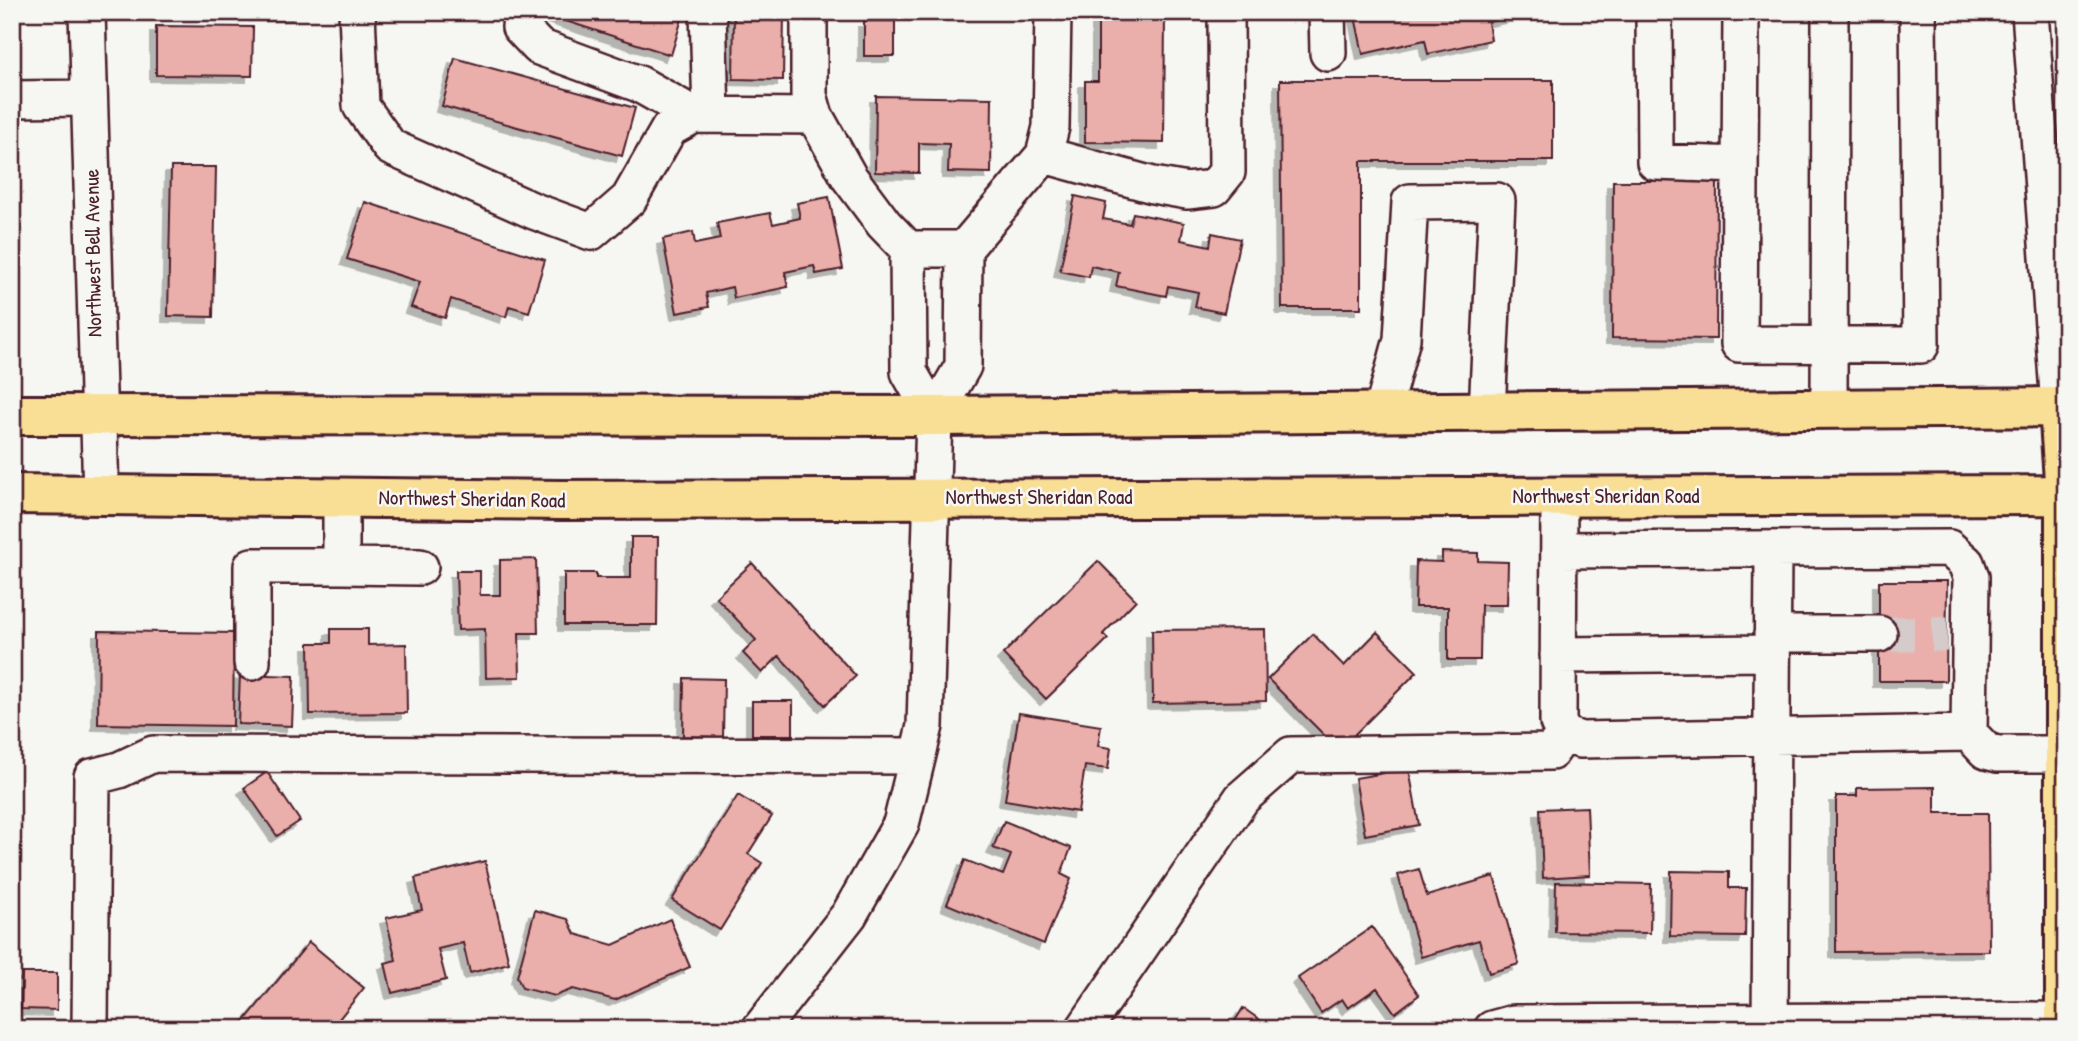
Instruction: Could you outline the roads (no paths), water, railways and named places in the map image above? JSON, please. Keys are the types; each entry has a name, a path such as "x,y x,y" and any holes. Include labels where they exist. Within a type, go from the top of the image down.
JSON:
{"main road":[{"path":"12,415 934,416 2062,407 2065,495 2065,1029"},
{"name":"Northwest Sheridan Road","path":"12,494 562,500 2065,495"}],"street":[{"name":"Northwest Bell Avenue","path":"87,12 102,495"},
{"path":"357,12 361,106 390,147 534,211 592,232 629,199 669,129 702,115 816,116"},
{"path":"522,12 520,27 539,47 639,84 702,115"},
{"path":"702,115 708,12"},
{"path":"809,12 809,95 816,116 849,177 884,224 908,249 909,372 934,416"},
{"path":"760,1029 849,915 901,824 925,726 934,416 963,366 964,249 1044,155 1052,127 1053,12"},
{"path":"1044,155 1153,185 1187,191 1214,187 1227,172 1226,12"},
{"path":"1327,12 1328,53"},
{"path":"1654,12 1655,162 1740,165"},
{"path":"1741,12 1739,344 1920,345 1918,12"},
{"path":"1829,409 1830,12"},
{"path":"2029,12 2052,131 2062,407"},
{"path":"12,99 89,98"},
{"path":"1382,413 1402,340 1410,202 1497,201 1487,412"},
{"path":"908,249 964,249"},
{"path":"1559,496 1558,722 1564,734 1580,740 1969,733"},
{"path":"341,498 341,566"},
{"path":"1770,1025 1773,548"},
{"path":"1559,550 1949,548 1966,563 1970,577 1958,634 1969,733 1986,751 1998,754 2064,754"},
{"path":"252,662 251,566 420,566"},
{"path":"1558,655 1879,634"},
{"path":"1084,1029 1242,798 1291,755 1551,752 1564,734"},
{"path":"90,1029 92,777 119,770 153,754 917,756"},
{"path":"1507,1027 2065,1020"}],"tunnel":[{"path":"1879,634 1947,634"}]}
